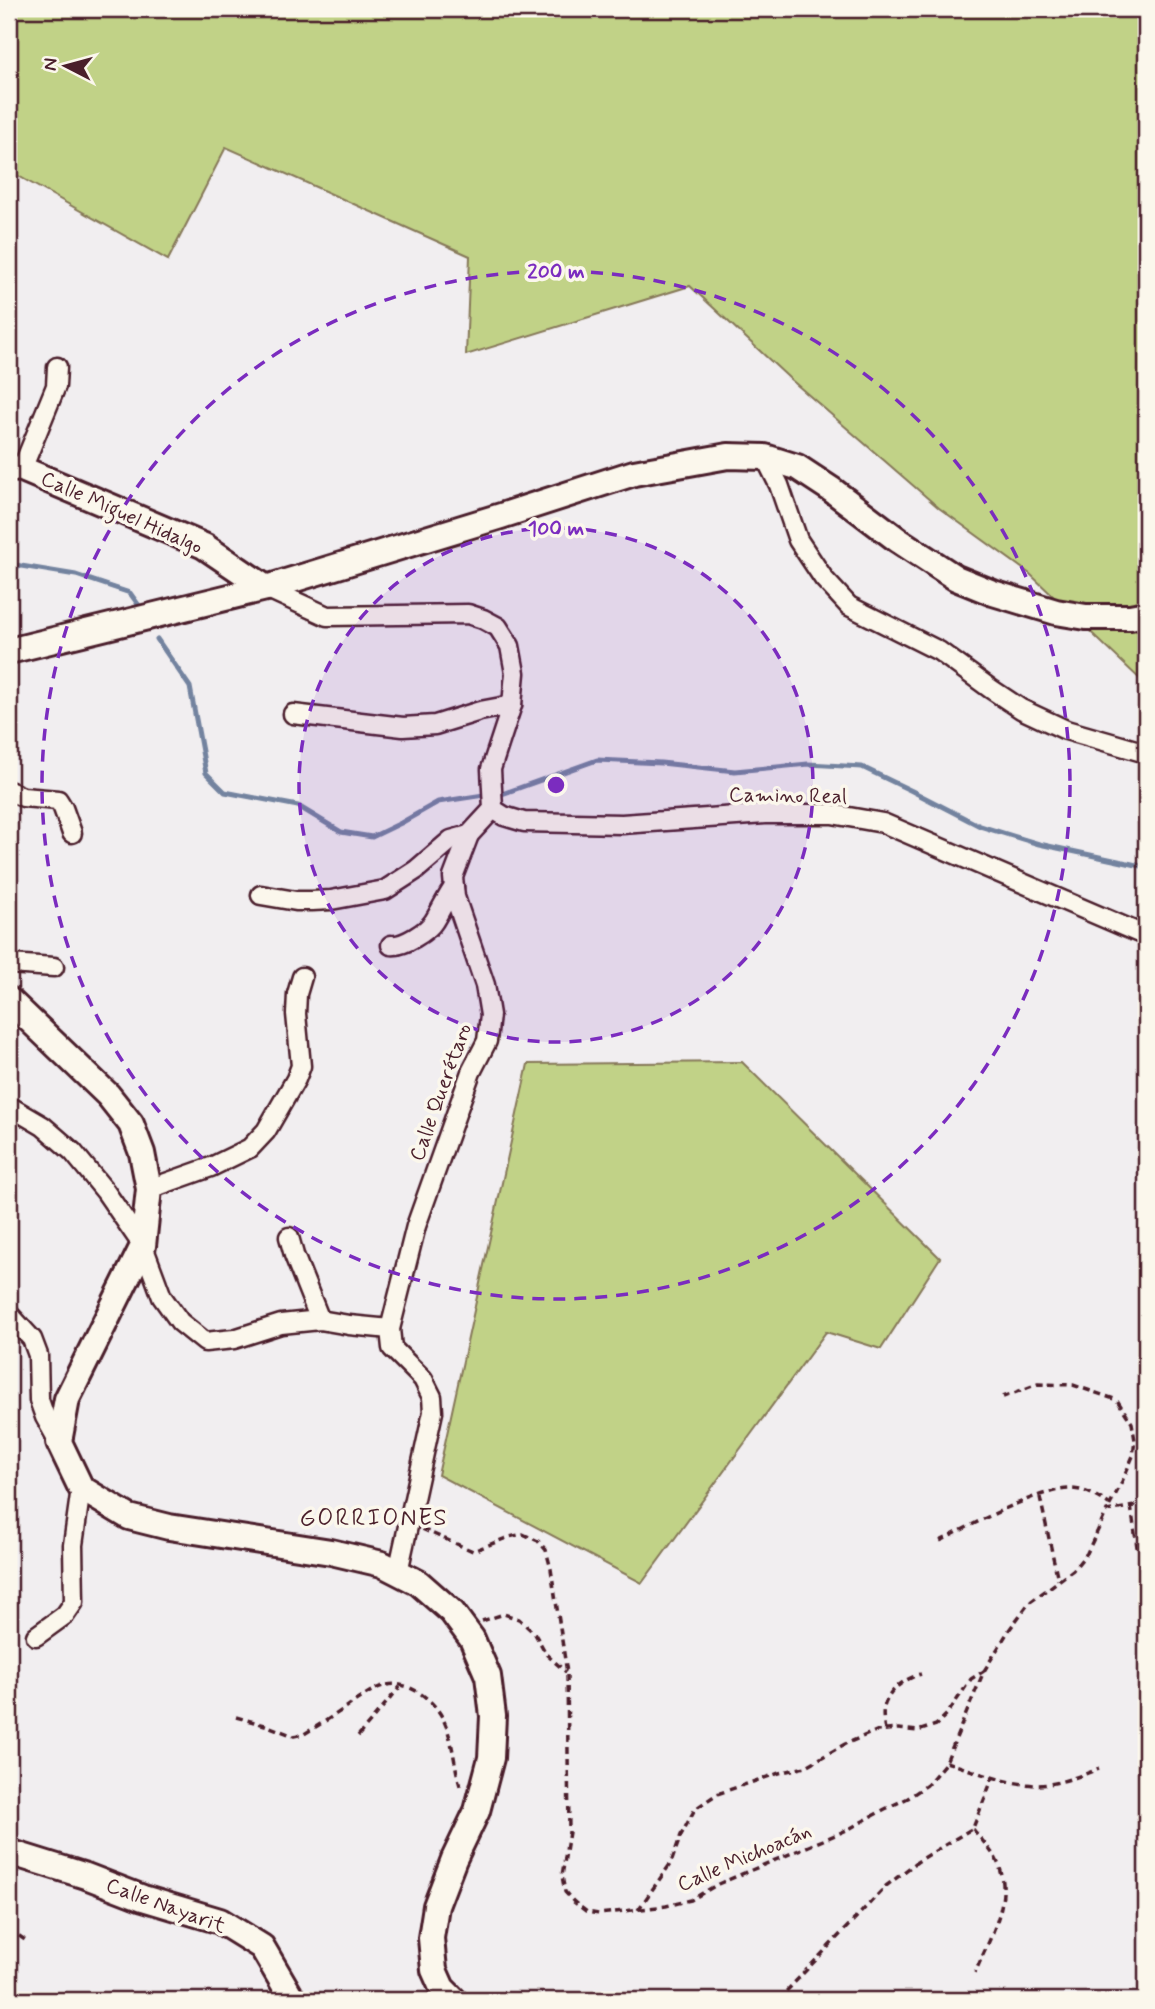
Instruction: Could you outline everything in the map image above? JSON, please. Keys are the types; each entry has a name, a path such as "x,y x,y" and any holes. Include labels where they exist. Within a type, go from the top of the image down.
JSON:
{"main road":[{"path":"9,651 266,589 634,473 727,456 765,457 797,467 947,572 993,593 1056,612 1086,617 1130,617 1146,614"},
{"name":"Calle Miguel Hidalgo","path":"16,469 204,546 266,589"},
{"path":"9,1000 108,1095 131,1124 142,1153 149,1189 143,1246 67,1399 59,1442 81,1488 129,1517 182,1529 331,1552 382,1564 419,1583 452,1612 472,1639 488,1676 493,1716 491,1758 477,1811 436,1906 431,1938 440,1996"},
{"name":"Calle Nayarit","path":"9,1852 86,1875 143,1898 220,1922 262,1947 293,2000"}],"street":[{"path":"16,469 56,386 57,367"},
{"path":"765,457 779,485 798,540 824,579 849,606 939,650 990,690 1021,709 1066,730 1146,753"},
{"path":"266,589 327,616 468,614 498,627 510,646 515,673 512,705 491,769 493,809"},
{"path":"293,714 403,727 435,725 480,710 512,705"},
{"path":"9,791 23,797 58,800 72,833"},
{"name":"Calle Querétaro","path":"390,1329 416,1226 471,1072 487,1041 491,1015 485,985 454,897 453,877 469,835 493,809"},
{"name":"Camino Real","path":"493,809 524,822 622,824 765,814 832,814 883,823 1146,936"},
{"path":"261,895 312,901 385,890 416,870 451,840 469,835"},
{"path":"391,944 398,946 433,924 454,887"},
{"path":"9,964 54,967"},
{"path":"149,1189 211,1167 250,1148 267,1131 296,1079 300,1066 296,1014 302,977"},
{"path":"9,1106 43,1126 73,1152 105,1191 143,1246 162,1297 180,1322 205,1342 233,1339 281,1324 320,1320 390,1329 392,1348 423,1379 432,1396 433,1412 398,1572"},
{"path":"289,1237 320,1320"},
{"path":"9,1314 32,1339 38,1355 39,1400 59,1442"},
{"path":"36,1636 65,1615 74,1602 73,1545 81,1488"}],"path":[{"name":"Calle Michoacán","path":"408,1523 473,1551 523,1534 538,1541 545,1550 551,1569 568,1674 569,1832 562,1876 565,1892 587,1912 599,1914 691,1900 719,1884 847,1830 908,1798 927,1784 946,1762 984,1671 1009,1630 1029,1602 1073,1570 1087,1553 1133,1456 1135,1440 1132,1423 1117,1400 1073,1385 1038,1384 1003,1397"},
{"path":"940,1541 1008,1508 1057,1490 1076,1489 1092,1493 1109,1504"},
{"path":"1040,1496 1058,1580"},
{"path":"1107,1511 1146,1504"},
{"path":"1131,1506 1137,1547 1146,1560"},
{"path":"463,1627 504,1614 519,1619 535,1634 547,1655 568,1674"},
{"path":"638,1910 671,1863 681,1835 695,1809 717,1794 805,1767 845,1744 876,1731 918,1731 936,1725 948,1713 971,1679 984,1671"},
{"path":"885,1730 883,1708 894,1689 906,1679 920,1674"},
{"path":"236,1717 294,1736 311,1729 385,1685 417,1691 434,1705 443,1719 451,1741 461,1789 477,1811"},
{"path":"358,1736 400,1686"},
{"path":"946,1762 1004,1781 1037,1785 1070,1780 1099,1769"},
{"path":"778,2000 886,1886 917,1862 973,1828 993,1777"},
{"path":"973,1828 996,1860 1004,1890 1004,1899 975,1973"},
{"path":"9,1929 28,1942"}],"green space":[{"path":"9,9 1146,9 1146,685 1030,574 939,508 789,378 690,286 466,355 470,256 226,147 168,260 13,173 9,174"},
{"path":"742,1062 940,1258 881,1349 826,1332 642,1583 438,1475 528,1064"}],"waterway":[{"path":"9,564 76,575 130,593 140,607"},
{"path":"157,639 190,687 206,773 225,792 298,806 341,832 372,837 438,802 502,794 597,760 735,771 808,764 862,767 980,826 1039,844 1146,867"}],"district":[{"name":"GORRIONES","path":"374,1517"}]}
